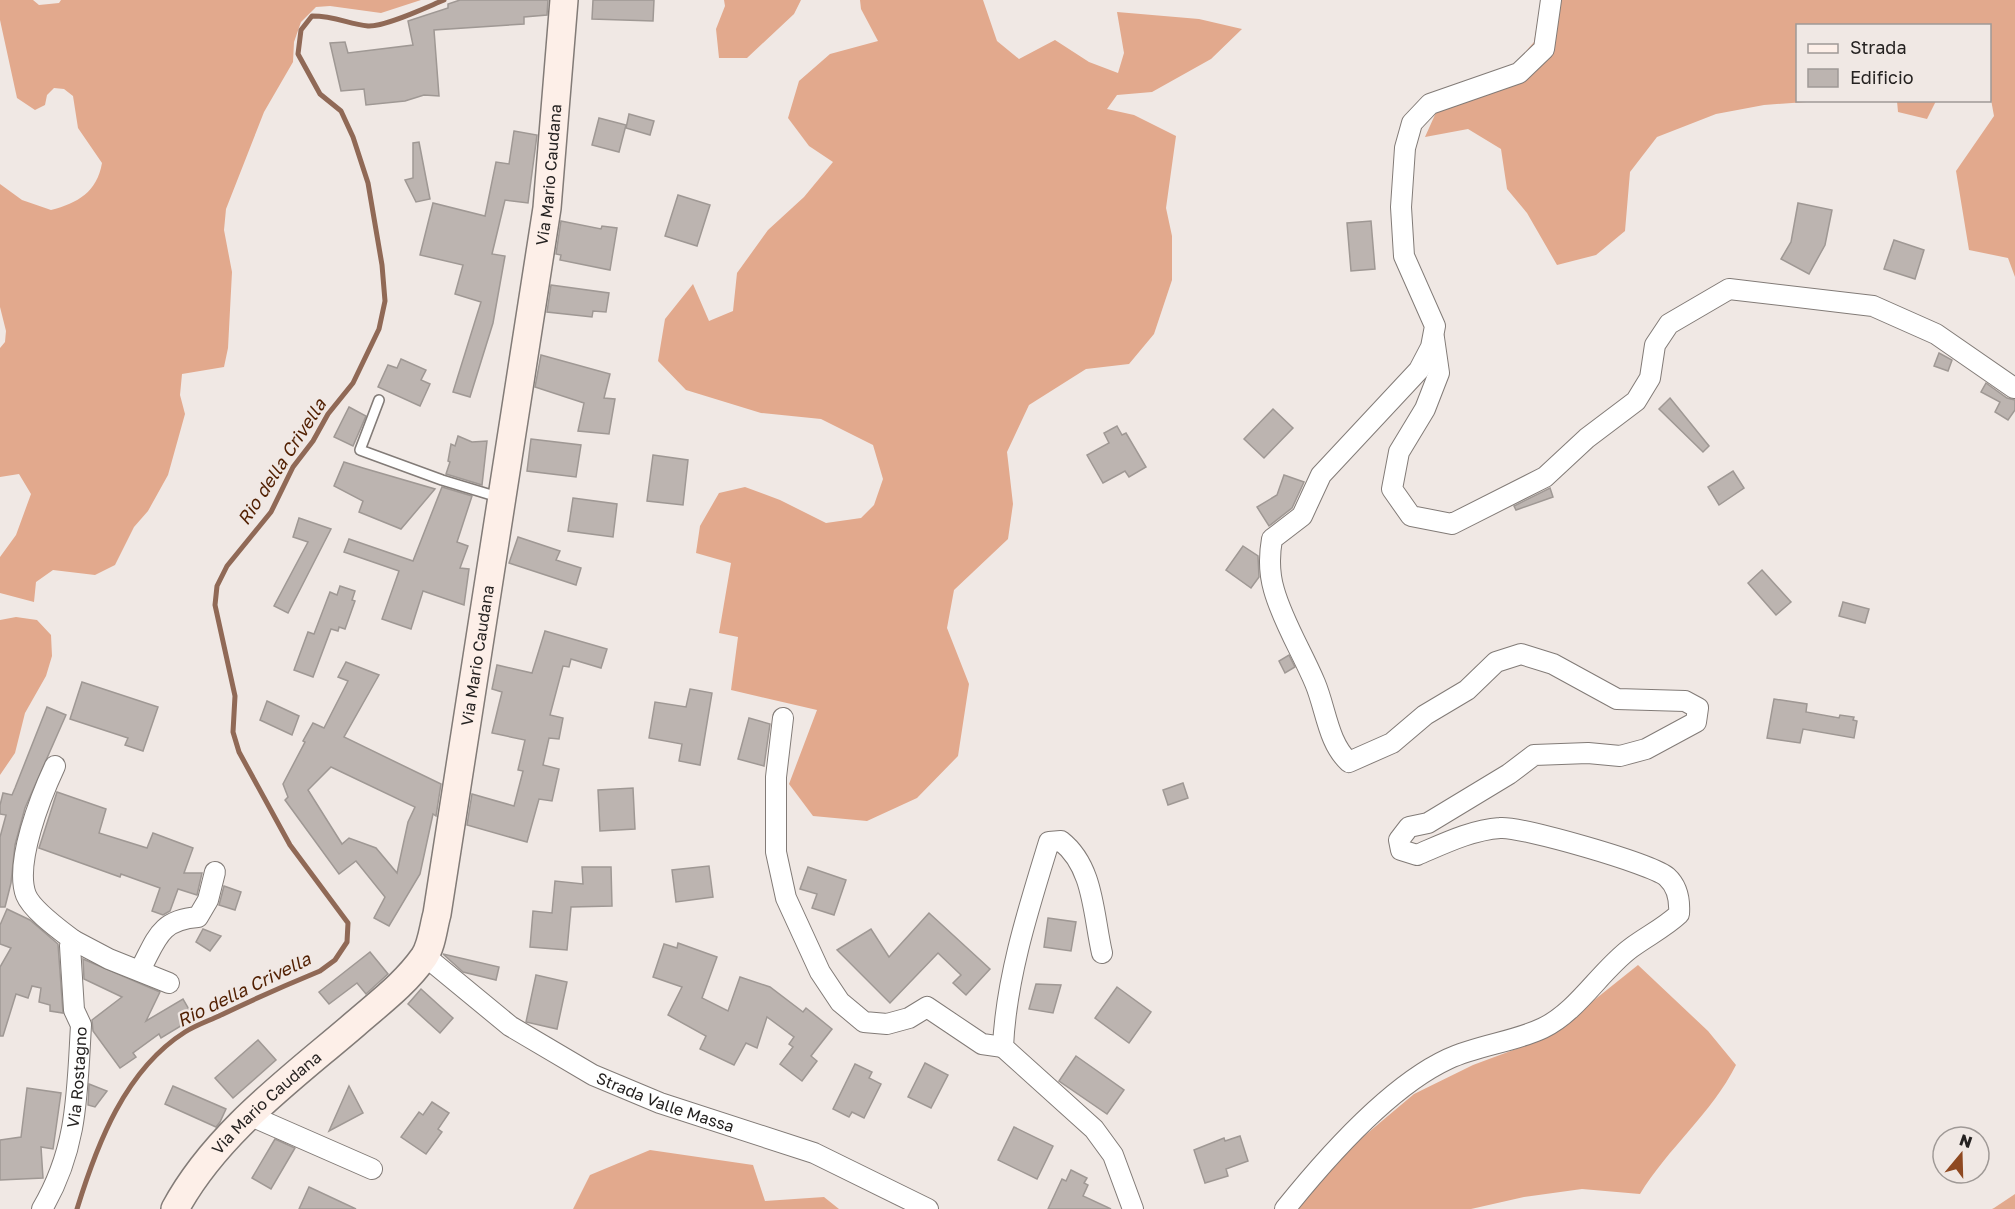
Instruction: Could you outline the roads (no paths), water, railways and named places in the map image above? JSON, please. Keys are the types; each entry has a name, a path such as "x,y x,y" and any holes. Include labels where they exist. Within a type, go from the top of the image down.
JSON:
{"main road":[{"name":"Via Mario Caudana","path":"175,1209 202,1168 251,1116 400,985 425,956 437,914 547,208 564,9"}],"street":[{"path":"1285,1209 1347,1141 1417,1074 1450,1058 1543,1028 1559,1017 1630,948 1660,932 1679,914 1680,897 1666,876 1646,867 1530,830 1500,828 1473,833 1417,855 1401,850 1399,840 1409,827 1428,823 1509,774 1534,755 1588,753 1620,756 1646,749 1696,722 1698,708 1685,700 1617,699 1553,664 1521,654 1496,662 1467,690 1425,715 1392,743 1349,762 1338,752 1316,684 1274,590 1270,562 1272,539 1302,516 1321,475 1419,370 1431,347 1435,326 1404,256 1401,207 1405,148 1412,123 1430,104 1519,73 1544,49 1551,0"},
{"path":"1434,336 1439,373 1425,409 1399,452 1392,489 1411,516 1452,524 1545,477 1587,438 1636,401 1650,378 1655,345 1669,324 1729,289 1873,306 1936,334 2014,388"},
{"path":"783,718 776,777 776,852 786,898 820,972 840,1002 864,1022 886,1023 909,1018 927,1007 982,1044 1003,1047 1094,1129 1113,1155 1133,1209"},
{"path":"55,766 43,792 22,874 27,896 51,922 73,940 109,959 169,982"},
{"path":"1003,1047 1004,1023 1012,982 1049,842 1061,841 1073,851 1087,874 1102,953"},
{"path":"140,970 168,923 181,918 198,917 208,900 215,872"},
{"name":"Via Rostagno","path":"42,1209 58,1182 71,1142 81,1025 74,1010 70,946 73,940"},
{"name":"Strada Valle Massa","path":"425,956 510,1026 593,1076 660,1103 814,1152 928,1209"},
{"path":"251,1116 372,1169"}],"lane":[{"path":"379,400 360,450 500,498"}],"waterway":[{"name":"Rio della Crivella","path":"77,1209 94,1159 116,1110 146,1067 164,1048 193,1027 320,971 335,960 347,942 348,923 290,845 239,752 233,732 235,696 215,605 217,586 227,566 271,512 293,467 313,441 328,414 353,383 379,329 385,301 382,265 368,183 353,137 341,111 320,94 298,54 301,30 312,16 328,17 368,26 406,16 444,0"}]}
